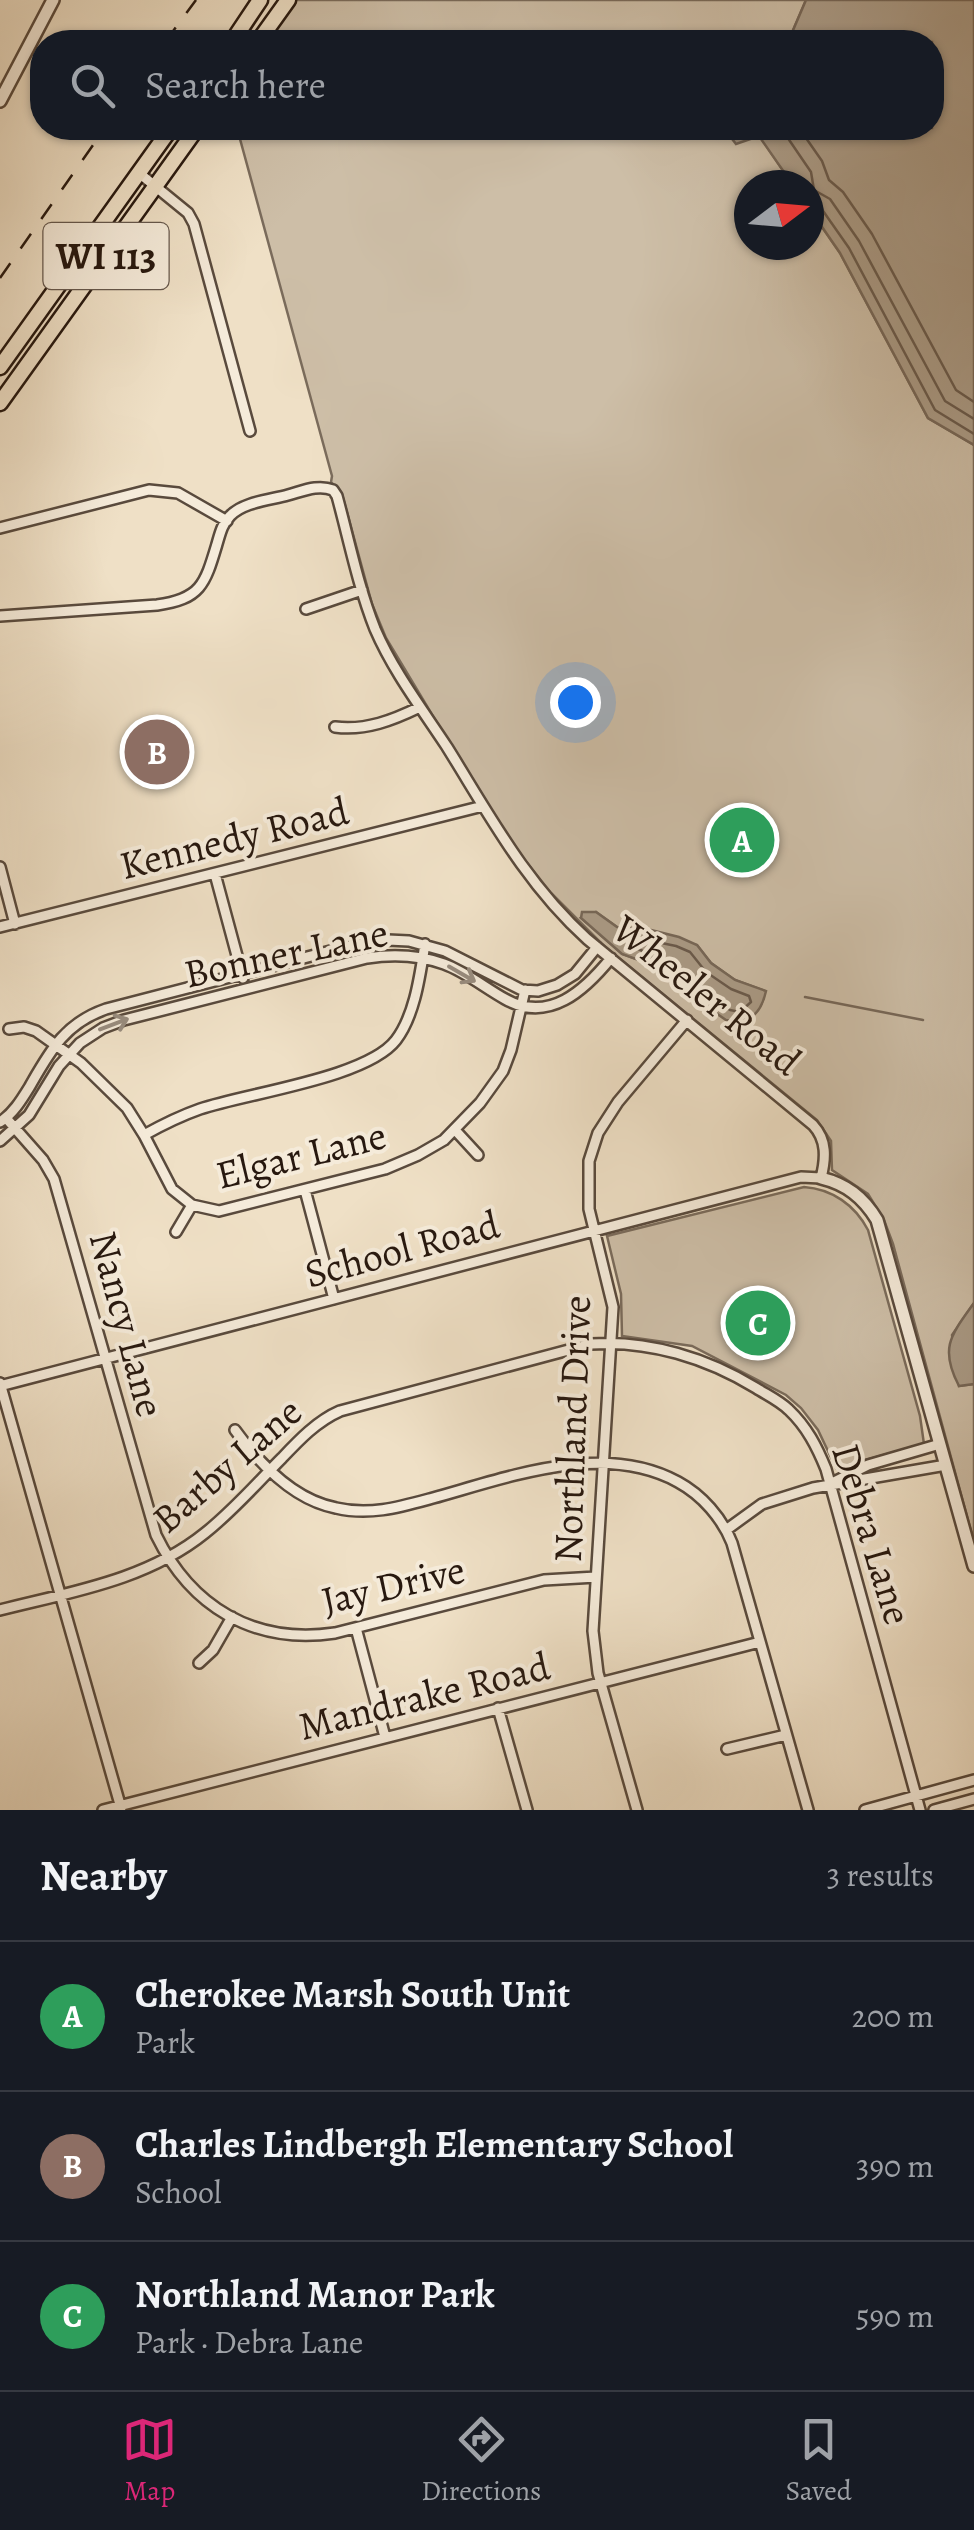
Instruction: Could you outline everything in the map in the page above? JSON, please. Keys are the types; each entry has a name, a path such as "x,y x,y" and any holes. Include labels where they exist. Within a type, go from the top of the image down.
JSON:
{"main road":[{"path":"240,30 260,0"},
{"path":"267,30 288,0"},
{"name":"WI 113","path":"0,367 162,140"},
{"name":"WI 113","path":"0,403 189,140"}],"street":[{"path":"36,30 53,0"},
{"path":"0,101 3,86 30,40"},
{"path":"139,173 188,212 194,224 250,431"},
{"name":"Wheeler Road","path":"226,521 252,504 330,488 337,496 362,590 380,639 538,889 576,929 818,1130 824,1148 821,1178"},
{"path":"0,528 149,490 178,493 226,521 201,587 182,601 0,616"},
{"path":"306,609 362,590"},
{"path":"335,728 384,722 420,706"},
{"name":"Kennedy Road","path":"0,927 483,806"},
{"path":"0,867 15,924"},
{"path":"215,874 246,989"},
{"name":"Bonner Lane","path":"3,1120 24,1096 54,1044 69,1030 93,1013 134,1001 373,942 425,944 525,990"},
{"path":"144,1135 198,1110 347,1070 392,1046 404,1028 425,944"},
{"path":"525,990 548,988 569,979 597,947"},
{"name":"Bonner Lane","path":"0,1141 29,1115 69,1054 92,1034 124,1020 367,958 403,956 446,965 522,1006"},
{"path":"522,1006 540,1007 568,999 611,958"},
{"name":"Elgar Lane","path":"9,1029 28,1027 69,1054 126,1108 172,1189 192,1204 219,1211 398,1164 444,1140 480,1103 503,1071 525,990"},
{"name":"Northland Drive","path":"638,1810 600,1682 593,1631 613,1307 587,1178 598,1133 618,1102 687,1020"},
{"name":"Nancy Lane","path":"3,1120 43,1160 57,1187 156,1535 168,1558"},
{"path":"455,1130 478,1155"},
{"name":"School Road","path":"0,1385 801,1177 821,1178"},
{"path":"821,1178 846,1186 878,1220 974,1566"},
{"path":"305,1190 334,1298"},
{"path":"176,1232 192,1204"},
{"name":"Barby Lane","path":"0,1610 115,1581 168,1558 208,1531 326,1417 340,1410 576,1347 612,1342"},
{"name":"Debra Lane","path":"612,1342 700,1359 788,1408 811,1436 829,1484 920,1810"},
{"path":"0,1385 121,1808"},
{"path":"235,1430 258,1459 285,1483 312,1500 337,1509 370,1512 401,1507 570,1464 652,1470 696,1494 732,1543 808,1810"},
{"path":"726,1530 762,1504 829,1484 868,1465 940,1444"},
{"path":"829,1484 946,1465"},
{"name":"Jay Drive","path":"168,1558 202,1598 232,1617 290,1634 318,1636 544,1580 596,1577"},
{"path":"199,1663 232,1617"},
{"path":"356,1628 385,1737"},
{"name":"Mandrake Road","path":"102,1810 760,1642"},
{"path":"498,1708 527,1810"},
{"path":"728,1748 786,1734"},
{"path":"865,1810 974,1780"},
{"path":"934,1810 974,1799"}],"shaded area":[{"path":"294,0 806,0 793,30 273,30"},
{"path":"240,140 762,140 783,170 734,170 734,260 824,260 824,230 928,418 974,445 974,1303 952,1335 959,1386 974,1384 974,1542 884,1220 868,1194 832,1170 831,1141 817,1120 603,945 551,893 524,859 496,821 386,638 372,604 342,494 331,482","holes":["596,912 617,927 697,945 711,963 735,980 765,991 754,1014 740,1023 704,1005 639,960 622,954 581,918"]},
{"path":"804,1187 842,1200 868,1230 920,1416 924,1444 836,1468 818,1430 786,1395 692,1346 622,1336 621,1294 607,1236"}],"water":[{"path":"806,0 974,0 974,445 928,418 824,230 824,170 783,170 762,140 944,140 944,30 793,30"},
{"path":"582,912 596,912 617,927 647,929 697,945 711,963 735,980 766,991 761,1006 747,1019 726,1020 639,960 622,954 581,918"},
{"path":"974,1303 974,1384 959,1386 950,1361 950,1342"}],"waterway":[{"path":"805,997 923,1020"}],"railway":[{"path":"174,30 196,0"},
{"path":"0,278 97,140"}],"place":[{"name":"Charles Lindbergh Elementary School","path":"157,752"},
{"name":"Cherokee Marsh South Unit","path":"742,840"},
{"name":"Northland Manor Park","path":"758,1323"}]}
